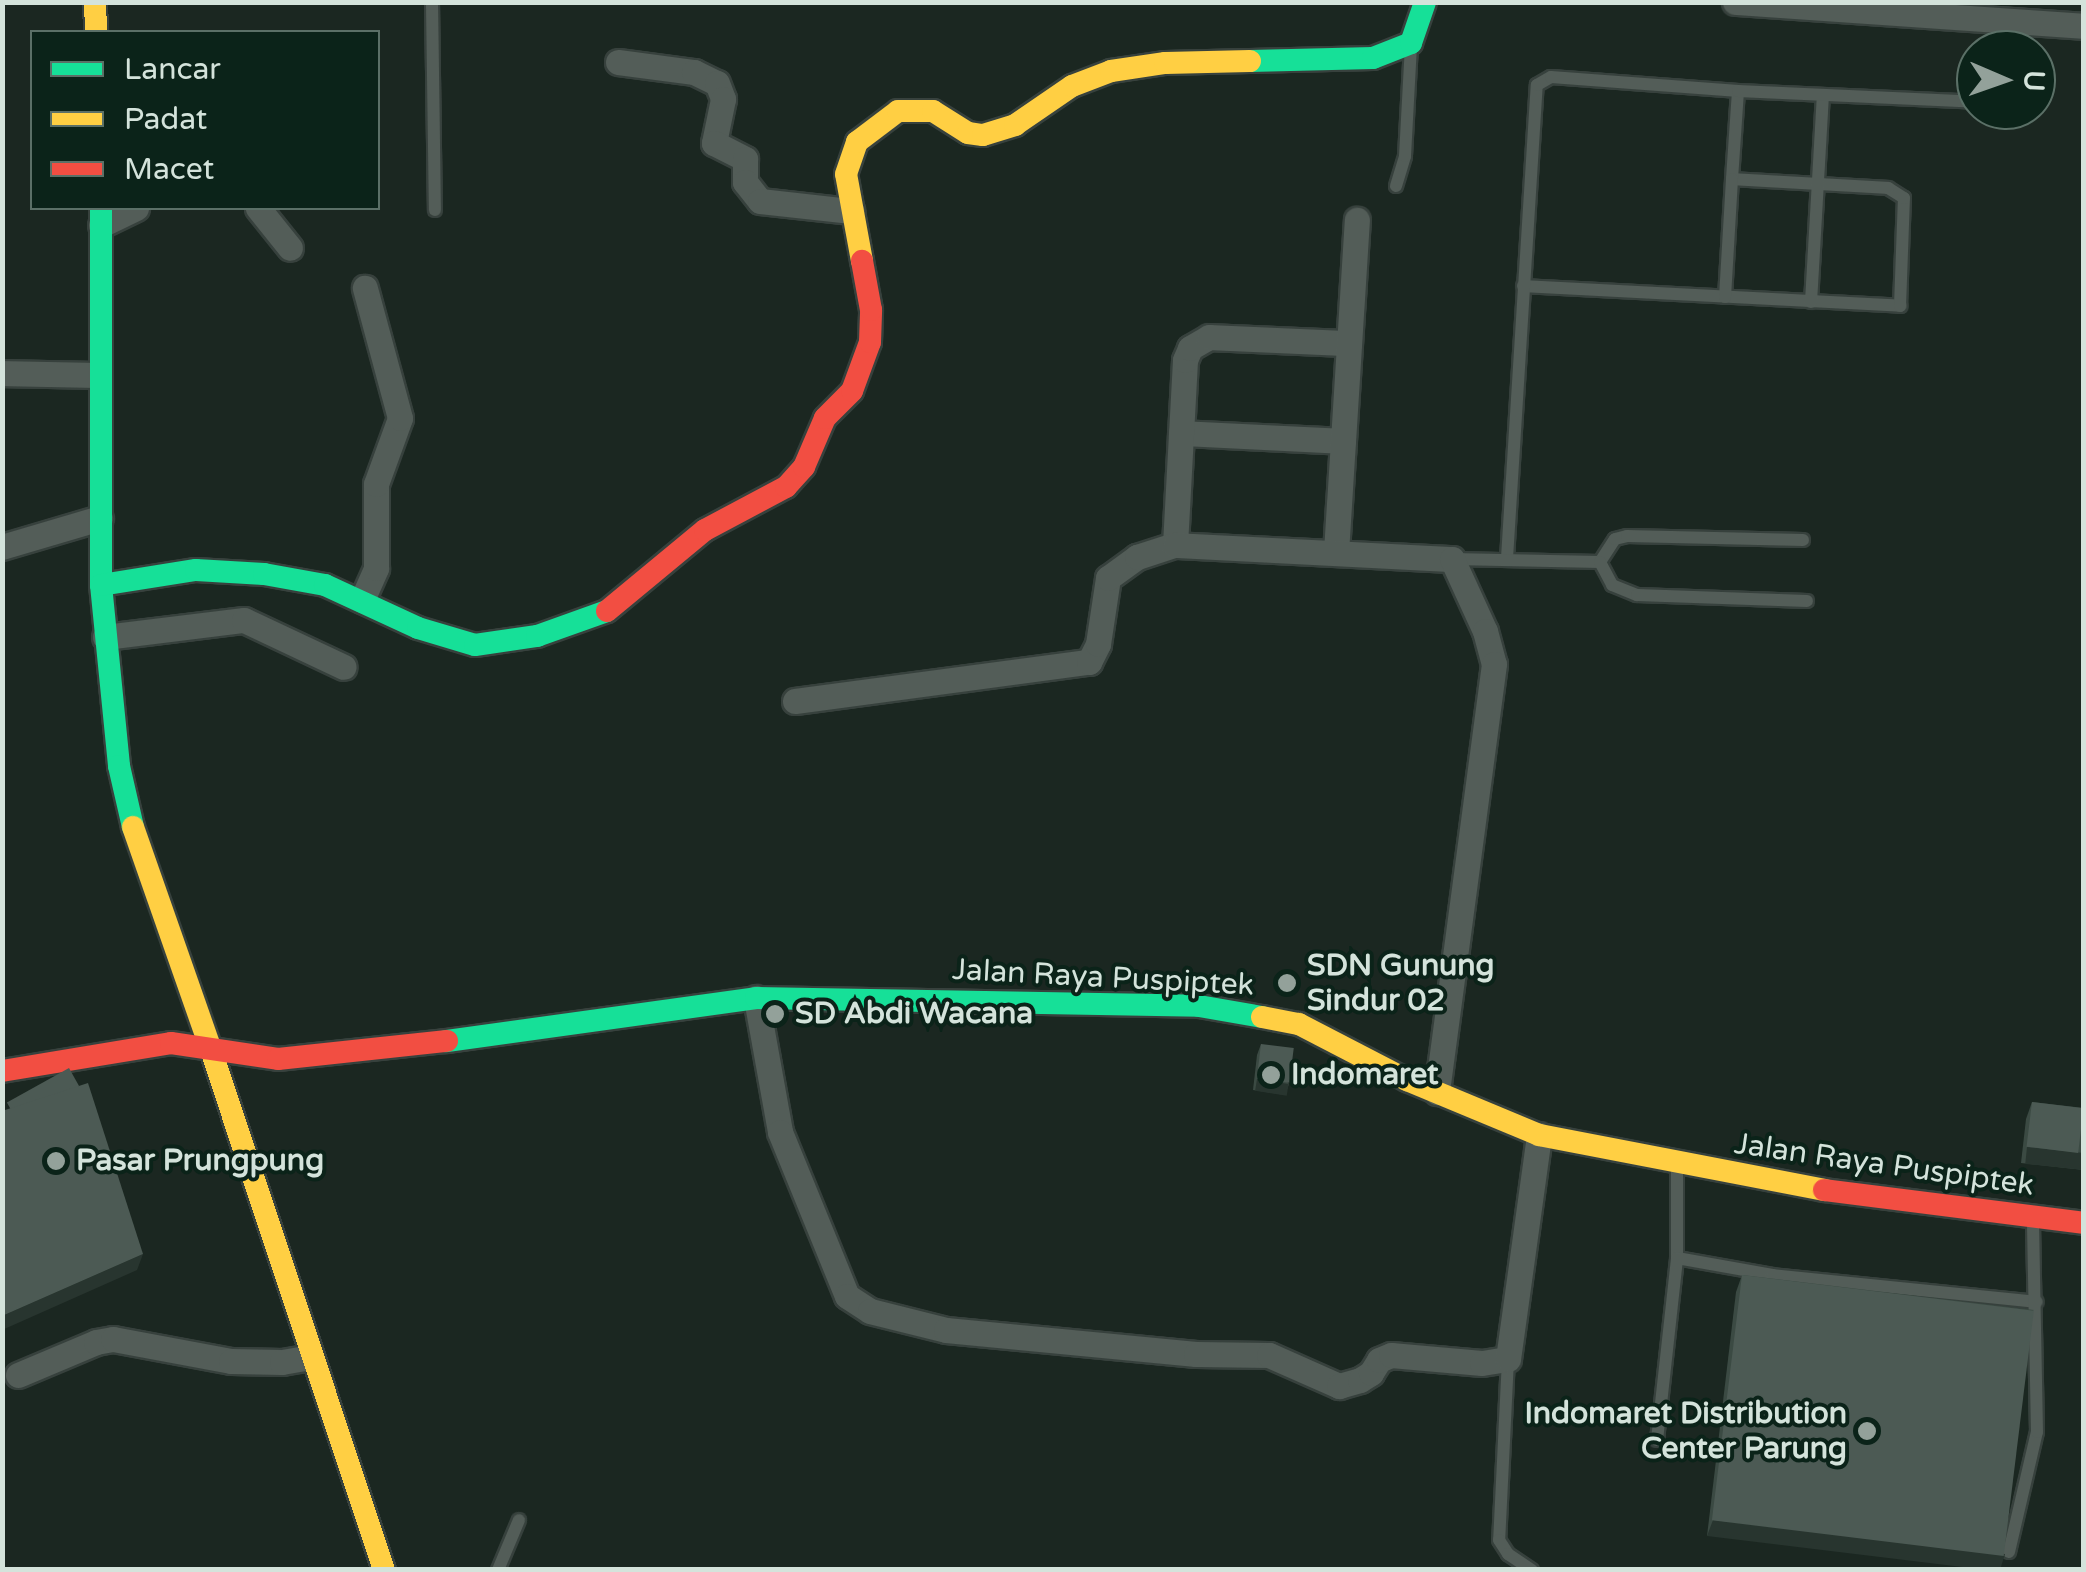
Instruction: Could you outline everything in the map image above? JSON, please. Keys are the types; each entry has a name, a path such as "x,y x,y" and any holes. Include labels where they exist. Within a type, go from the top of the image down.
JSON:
{"main road":[{"path":"95,2 96,30"},
{"path":"100,585 196,570 326,586 418,628 475,645 565,629 613,608 705,530 786,487 804,467 825,418 852,391 864,370 871,310 867,269 846,174 849,157 874,124 898,111 933,111 956,128 983,134 1015,126 1072,86 1111,70 1166,63 1373,58 1411,43 1425,2"},
{"path":"101,216 97,375 100,585 126,799 384,1570"},
{"name":"Jalan Raya Puspiptek","path":"2,1071 171,1043 278,1059 349,1055 756,998 1200,1006 1252,1012 1299,1024 1436,1092 1539,1135 1677,1166 1795,1186 2084,1223"}],"street":[{"path":"1734,2 2084,26"},
{"path":"618,62 694,72 717,83 723,98 714,143 745,160 746,182 760,202 852,211"},
{"path":"101,216 127,210"},
{"path":"260,210 290,248"},
{"path":"1336,552 1357,220"},
{"path":"362,600 376,568 376,484 400,418 365,288"},
{"path":"1175,545 1185,360 1197,340 1210,337 1349,343"},
{"path":"2,373 97,375"},
{"path":"1181,434 1343,441"},
{"path":"2,547 100,518"},
{"path":"795,701 1089,662 1098,644 1108,578 1136,557 1175,545 1452,559 1486,631 1494,664 1436,1092"},
{"path":"105,637 244,620 344,667"},
{"path":"756,998 780,1132 847,1296 859,1307 946,1330 1196,1354 1269,1355 1339,1386 1372,1373 1379,1360 1392,1354 1482,1363 1508,1360 1539,1135"},
{"path":"18,1375 96,1342 113,1340 231,1361 282,1362 311,1356"}],"lane":[{"path":"432,2 435,210"},
{"path":"1396,186 1404,156 1411,43"},
{"path":"1507,558 1536,85 1551,77 1738,92 1956,101"},
{"path":"1725,297 1738,92"},
{"path":"1811,302 1823,96"},
{"path":"1522,286 1894,307 1901,300 1904,198 1888,188 1732,178"},
{"path":"1600,562 1615,539 1627,536 1803,540"},
{"path":"1452,559 1600,562"},
{"path":"1600,562 1612,585 1637,594 1806,601"},
{"path":"1656,1440 1678,1258 1677,1166"},
{"path":"2009,1552 2037,1432 2033,1215"},
{"path":"1678,1258 1772,1275 2037,1302"},
{"path":"1508,1360 1499,1540 1508,1554 1532,1570"},
{"path":"498,1570 520,1520"}],"building":[{"name":"Indomaret","path":"1261,1044 1294,1048 1289,1083 1257,1079"},
{"path":"69,1068 79,1086 17,1121 7,1102"},
{"path":"88,1083 143,1254 2,1316 2,1111"},
{"path":"2032,1102 2084,1108 2078,1153 2027,1147"},
{"name":"Indomaret Distribution Center Parung","path":"1742,1275 2034,1311 2004,1556 1712,1520"}],"traffic: fast":[{"path":"1250,61 1373,58 1411,43 1425,2"},
{"path":"101,210 101,585 119,766 133,827"},
{"path":"101,585 196,570 264,574 325,585 418,628 475,645 537,636 607,611"},
{"path":"447,1041 756,998 1199,1006 1262,1017"}],"traffic: slow":[{"path":"95,2 96,30"},
{"path":"862,261 846,174 857,142 898,111 933,111 968,133 983,135 1015,125 1072,86 1111,71 1165,63 1250,61"},
{"path":"133,827 211,1050"},
{"path":"1262,1017 1299,1024 1407,1080 1539,1135 1824,1190"},
{"path":"211,1050 384,1570"}],"traffic: jam":[{"path":"607,611 705,530 786,487 804,467 825,418 852,391 870,342 871,310 862,261"},
{"path":"2,1071 171,1043 278,1059 447,1041"},
{"path":"1824,1190 2084,1223"}],"place":[{"name":"SDN Gunung Sindur 02","path":"1287,983"},
{"name":"SD Abdi Wacana","path":"775,1014"},
{"name":"Indomaret","path":"1271,1075"},
{"name":"Pasar Prungpung","path":"56,1161"},
{"name":"Indomaret Distribution Center Parung","path":"1867,1431"}]}
